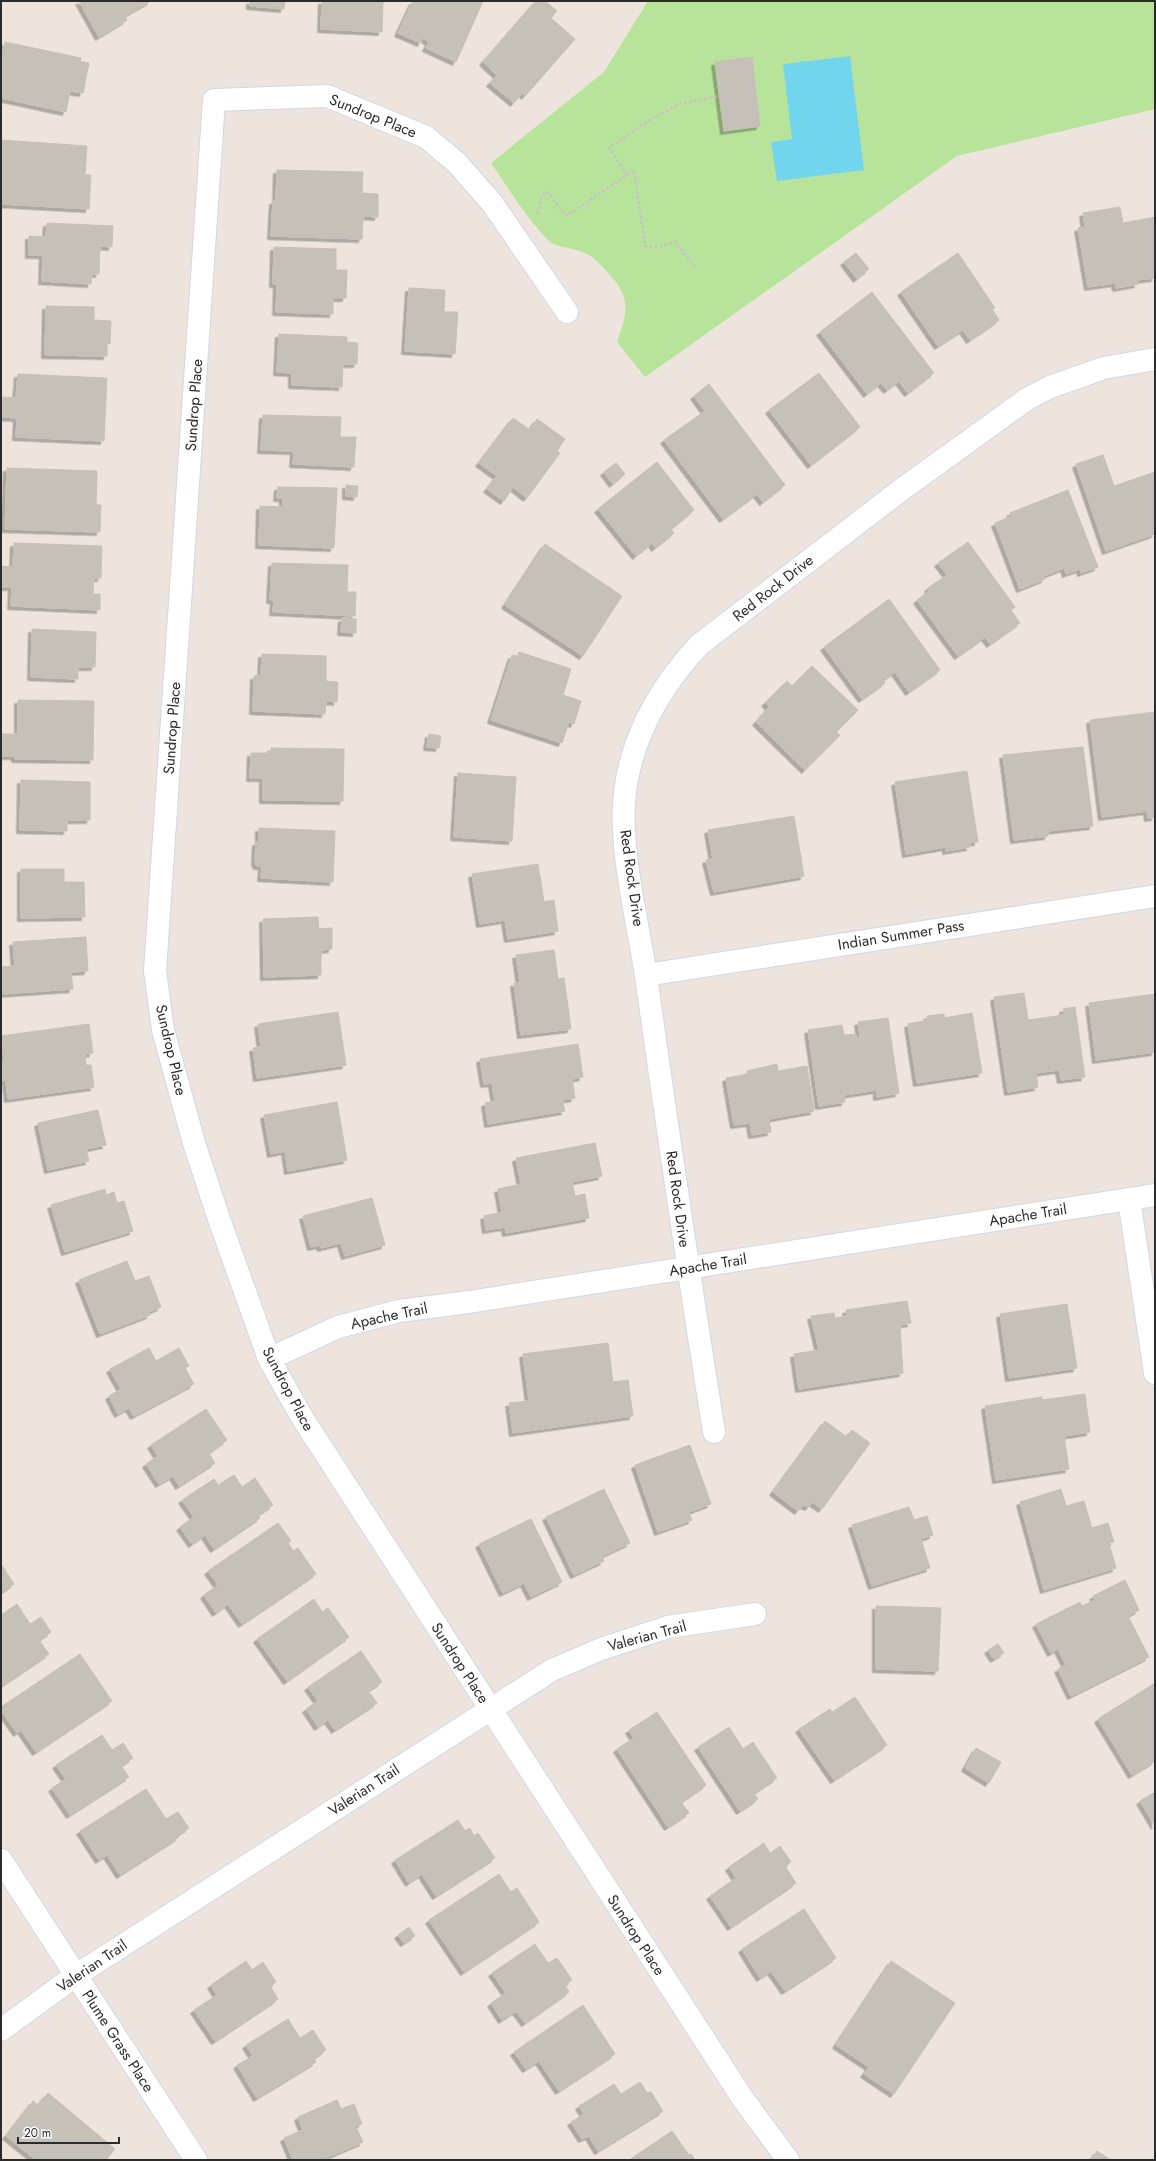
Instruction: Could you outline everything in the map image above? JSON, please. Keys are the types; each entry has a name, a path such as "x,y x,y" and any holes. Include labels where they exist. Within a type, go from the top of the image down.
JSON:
{"street":[{"name":"Sundrop Place","path":"567,312 492,203 457,163 426,137 327,96 214,100 156,970 163,1030 194,1143 269,1360 303,1419 490,1709 743,2098 788,2160"},
{"name":"Red Rock Drive","path":"714,1432 688,1268 646,975 624,841 625,793 644,723 655,702 683,663 699,645 901,490 1027,399 1050,387 1104,368 1155,359"},
{"name":"Indian Summer Pass","path":"646,975 1155,896"},
{"name":"Apache Trail","path":"269,1360 338,1327 399,1311 469,1302 1155,1196"},
{"path":"1129,1199 1155,1373"},
{"name":"Valerian Trail","path":"1,2030 75,1976 552,1670 602,1648 668,1627 755,1614"},
{"name":"Plume Grass Place","path":"1,1860 196,2160"}],"path":[{"path":"628,175 609,148 648,121 680,104 719,96"},
{"path":"537,214 542,195 548,192 566,216 634,170 645,246 657,246 675,242 696,266"}],"green space":[{"path":"648,1 1155,1 1155,109 957,156 645,377 617,342 625,313 624,297 621,290 596,260 583,252 550,242 526,214 491,163 604,72"}],"water":[{"path":"850,56 864,170 777,181 771,142 792,139 783,64"}],"building":[{"path":"79,1 151,1 124,16 127,20 99,37"},
{"path":"250,1 285,1 284,9 250,6"},
{"path":"322,1 383,1 382,32 321,29"},
{"path":"413,1 483,1 456,62 426,48 429,42 423,38 421,43 398,33"},
{"path":"536,1 545,1 557,11 551,18 575,39 525,96 522,93 514,103 490,83 497,75 483,62"},
{"path":"5,42 81,58 80,61 89,63 83,93 70,91 66,112 1,98 1,60"},
{"path":"752,57 760,126 724,131 715,62"},
{"path":"1,140 87,146 85,175 91,175 89,209 1,204"},
{"path":"277,170 363,172 362,193 378,194 378,217 363,216 362,239 271,236 273,201 276,201"},
{"path":"1120,207 1123,223 1155,217 1155,278 1137,280 1138,284 1116,288 1115,283 1088,287 1078,228 1085,227 1083,213"},
{"path":"47,223 113,226 112,247 100,246 99,274 92,274 91,284 42,281 43,255 29,255 29,236 46,237"},
{"path":"274,247 336,249 336,270 347,270 346,298 333,298 333,314 276,312 277,284 273,284"},
{"path":"856,253 869,269 857,279 844,262"},
{"path":"958,253 995,308 992,309 999,320 970,340 963,330 938,346 901,292"},
{"path":"409,288 445,290 444,312 458,312 455,354 405,351"},
{"path":"872,292 934,373 908,393 899,381 887,390 881,383 867,394 820,332"},
{"path":"46,306 94,307 94,320 111,321 110,344 107,343 107,356 45,355"},
{"path":"279,334 347,337 347,342 358,343 357,364 343,364 342,387 292,385 292,373 277,372"},
{"path":"819,373 860,427 811,465 769,410"},
{"path":"18,374 107,378 104,441 16,437 17,418 2,417 3,397 16,398"},
{"path":"709,384 785,485 763,502 757,494 723,519 664,440 705,411 694,396"},
{"path":"263,415 341,417 340,437 356,437 354,467 293,464 294,451 261,450"},
{"path":"513,418 530,430 537,419 565,439 557,451 560,453 527,498 513,487 504,501 487,489 497,476 479,463"},
{"path":"1103,455 1114,486 1155,472 1155,534 1106,551 1076,464"},
{"path":"657,462 694,510 671,529 674,533 655,548 652,543 636,556 598,509"},
{"path":"616,463 625,474 613,484 604,472"},
{"path":"7,468 97,471 96,505 101,505 100,532 5,529"},
{"path":"346,485 358,486 357,497 346,496"},
{"path":"278,487 337,488 334,548 259,545 260,506 283,507 283,498 277,498"},
{"path":"1068,490 1098,567 1081,573 1080,569 1066,574 1064,568 1044,576 1045,579 1020,589 995,523 1012,516 1010,513"},
{"path":"968,542 1015,607 1011,610 1020,623 990,644 985,637 958,656 917,600 929,591 928,588 947,575 938,563"},
{"path":"14,543 102,546 101,578 94,578 93,594 100,594 100,610 11,606 12,587 1,587 1,566 13,567"},
{"path":"545,544 622,596 583,656 505,605"},
{"path":"272,563 348,565 347,592 356,592 355,616 273,612 274,600 270,600"},
{"path":"889,599 940,670 909,692 895,672 883,680 885,683 862,699 824,647"},
{"path":"342,618 356,619 356,633 341,632"},
{"path":"32,629 96,632 95,667 78,667 78,679 31,677"},
{"path":"519,652 571,669 563,695 581,701 574,724 569,722 562,743 491,720 512,655 518,657"},
{"path":"262,654 326,656 326,681 338,682 337,702 326,701 325,714 253,711 254,676 261,676"},
{"path":"812,666 858,710 836,732 840,735 805,770 756,722 769,707 765,703 787,681 792,686"},
{"path":"18,700 94,701 93,760 15,759 15,756 1,756 1,734 18,734"},
{"path":"1155,712 1155,817 1148,818 1147,811 1102,817 1090,720"},
{"path":"429,734 441,736 439,748 427,747"},
{"path":"1083,747 1093,826 1048,831 1048,836 1014,840 1003,755"},
{"path":"271,748 344,749 343,801 263,800 263,778 250,778 251,753 271,753"},
{"path":"967,771 978,842 969,843 970,847 946,851 946,847 906,854 895,782"},
{"path":"458,773 516,777 512,841 454,837"},
{"path":"21,780 90,782 90,820 67,820 67,831 20,830"},
{"path":"794,816 804,876 714,892 706,860 713,859 708,830"},
{"path":"259,828 335,831 333,882 261,878 262,866 257,866 255,862 256,842 259,842"},
{"path":"538,864 544,902 554,900 558,931 508,939 505,920 480,924 472,874"},
{"path":"21,869 64,869 64,882 84,882 85,917 21,918"},
{"path":"318,917 319,929 332,928 332,949 321,950 321,975 264,977 263,919"},
{"path":"86,937 88,971 71,972 73,989 1,994 1,967 15,966 13,942"},
{"path":"554,950 558,979 564,978 571,1029 521,1035 514,983 520,983 516,955"},
{"path":"1024,993 1028,1020 1064,1015 1063,1009 1075,1007 1085,1077 1061,1080 1059,1070 1036,1073 1038,1087 1008,1092 994,997"},
{"path":"1155,994 1155,1052 1096,1060 1089,1003"},
{"path":"338,1012 346,1065 257,1078 253,1048 261,1047 258,1024"},
{"path":"972,1013 982,1073 917,1083 908,1024 928,1020 927,1016 944,1014 944,1018"},
{"path":"888,1018 899,1093 877,1097 877,1090 844,1095 845,1102 819,1106 808,1030 842,1025 844,1035 856,1034 856,1038 860,1037 858,1022"},
{"path":"89,1024 93,1053 85,1054 86,1065 91,1065 94,1087 8,1099 6,1080 1,1081 1,1059 4,1059 1,1036"},
{"path":"578,1044 583,1077 572,1079 575,1098 562,1100 565,1111 488,1124 485,1103 495,1101 492,1083 484,1084 480,1059"},
{"path":"777,1064 778,1071 807,1066 814,1111 769,1119 771,1132 752,1135 750,1123 734,1125 726,1078 748,1074 747,1071"},
{"path":"337,1102 347,1160 288,1171 285,1151 271,1154 264,1115"},
{"path":"98,1110 106,1145 86,1149 89,1161 48,1170 38,1123"},
{"path":"595,1143 602,1176 572,1182 575,1196 585,1194 589,1218 506,1233 505,1227 486,1230 484,1216 502,1212 498,1189 521,1184 516,1158"},
{"path":"105,1189 106,1195 114,1192 117,1203 124,1201 133,1231 65,1252 51,1205"},
{"path":"372,1198 385,1245 345,1256 341,1243 321,1248 320,1245 311,1247 303,1216"},
{"path":"127,1261 135,1281 149,1276 161,1307 149,1312 150,1315 100,1334 79,1280"},
{"path":"907,1301 911,1323 900,1325 903,1373 799,1389 794,1354 819,1350 811,1316 834,1313 835,1318 847,1316 846,1310"},
{"path":"1067,1304 1077,1368 1009,1378 1000,1314"},
{"path":"608,1343 613,1382 628,1380 633,1416 513,1433 509,1403 529,1401 523,1354"},
{"path":"149,1348 156,1361 179,1348 189,1366 185,1368 194,1384 134,1416 129,1408 118,1414 109,1396 121,1389 110,1369"},
{"path":"1085,1394 1090,1432 1064,1436 1069,1469 996,1480 985,1406 1042,1397 1042,1400"},
{"path":"206,1409 227,1440 209,1453 215,1463 179,1486 173,1476 159,1484 146,1464 158,1456 151,1445"},
{"path":"825,1421 847,1437 852,1430 870,1443 822,1509 812,1502 809,1507 803,1505 798,1511 773,1492"},
{"path":"690,1445 711,1504 689,1512 692,1520 658,1532 635,1465"},
{"path":"234,1475 242,1487 255,1478 273,1505 258,1515 260,1518 214,1549 205,1535 192,1544 180,1527 194,1517 182,1500 214,1479 218,1485"},
{"path":"604,1489 630,1543 602,1556 604,1561 574,1575 546,1517"},
{"path":"1061,1489 1066,1506 1084,1501 1092,1528 1108,1523 1114,1542 1109,1543 1116,1568 1044,1590 1020,1502"},
{"path":"909,1507 914,1520 927,1516 933,1535 921,1539 930,1568 872,1586 852,1525"},
{"path":"531,1519 562,1582 531,1597 524,1583 503,1593 479,1544"},
{"path":"278,1523 291,1541 288,1543 293,1551 298,1548 316,1574 242,1624 228,1604 216,1613 204,1595 218,1585 208,1571"},
{"path":"1,1564 14,1584 1,1593"},
{"path":"1125,1580 1139,1610 1128,1616 1149,1657 1071,1696 1058,1669 1066,1665 1058,1649 1051,1653 1036,1624 1080,1602 1082,1606 1095,1600 1093,1596"},
{"path":"314,1599 322,1612 328,1608 349,1637 287,1681 257,1639"},
{"path":"17,1604 30,1624 41,1617 51,1632 39,1640 49,1654 3,1685 1,1681 1,1615"},
{"path":"876,1606 941,1608 938,1671 876,1669"},
{"path":"998,1644 1004,1653 994,1659 988,1650"},
{"path":"361,1651 382,1682 368,1691 377,1703 335,1730 328,1720 318,1727 306,1709 318,1701 308,1687"},
{"path":"80,1654 112,1701 36,1752 21,1730 17,1733 1,1710 1,1707"},
{"path":"1155,1683 1155,1761 1132,1775 1098,1719"},
{"path":"855,1697 887,1745 834,1780 799,1729 830,1709 832,1712"},
{"path":"657,1712 706,1785 681,1802 689,1813 668,1827 617,1749 634,1738 629,1730"},
{"path":"729,1727 743,1749 753,1742 777,1778 754,1793 758,1799 740,1811 698,1747"},
{"path":"102,1735 112,1750 123,1743 133,1758 121,1766 129,1777 70,1815 52,1788 66,1779 56,1765"},
{"path":"976,1748 1001,1762 989,1783 965,1768"},
{"path":"146,1789 166,1819 178,1812 189,1828 177,1835 179,1837 120,1875 107,1855 99,1860 80,1831"},
{"path":"1155,1792 1155,1826 1140,1801"},
{"path":"458,1820 465,1831 470,1828 474,1836 478,1833 495,1858 436,1896 422,1874 409,1883 395,1860"},
{"path":"764,1843 770,1853 780,1846 791,1862 785,1866 796,1883 731,1927 710,1896 736,1878 729,1867"},
{"path":"499,1874 511,1892 517,1888 539,1922 464,1972 429,1920"},
{"path":"804,1909 836,1958 785,1991 771,1971 760,1978 742,1949"},
{"path":"409,1927 415,1936 404,1943 398,1935"},
{"path":"535,1944 548,1963 557,1958 572,1980 565,1985 569,1992 525,2023 516,2011 502,2020 491,2003 506,1993 492,1973"},
{"path":"246,1961 252,1970 263,1962 276,1982 270,1986 278,1999 215,2041 194,2010 217,1995 211,1985"},
{"path":"891,1961 955,2003 894,2094 864,2074 869,2067 836,2045"},
{"path":"583,2005 615,2054 559,2091 539,2061 526,2069 514,2052"},
{"path":"288,2019 300,2038 313,2030 326,2050 314,2058 316,2062 257,2098 237,2065 253,2056 246,2045"},
{"path":"640,2082 647,2093 651,2092 663,2111 598,2151 589,2136 582,2139 571,2122 584,2114 579,2106 614,2084 621,2094"},
{"path":"48,2093 115,2149 106,2160 36,2160 6,2136 33,2101 38,2105"},
{"path":"337,2100 341,2109 354,2104 362,2124 356,2127 363,2142 321,2160 293,2160 284,2138 303,2130 298,2117"},
{"path":"672,2131 689,2155 691,2154 695,2160 629,2160"},
{"path":"1097,2151 1111,2160 1091,2160"}]}
